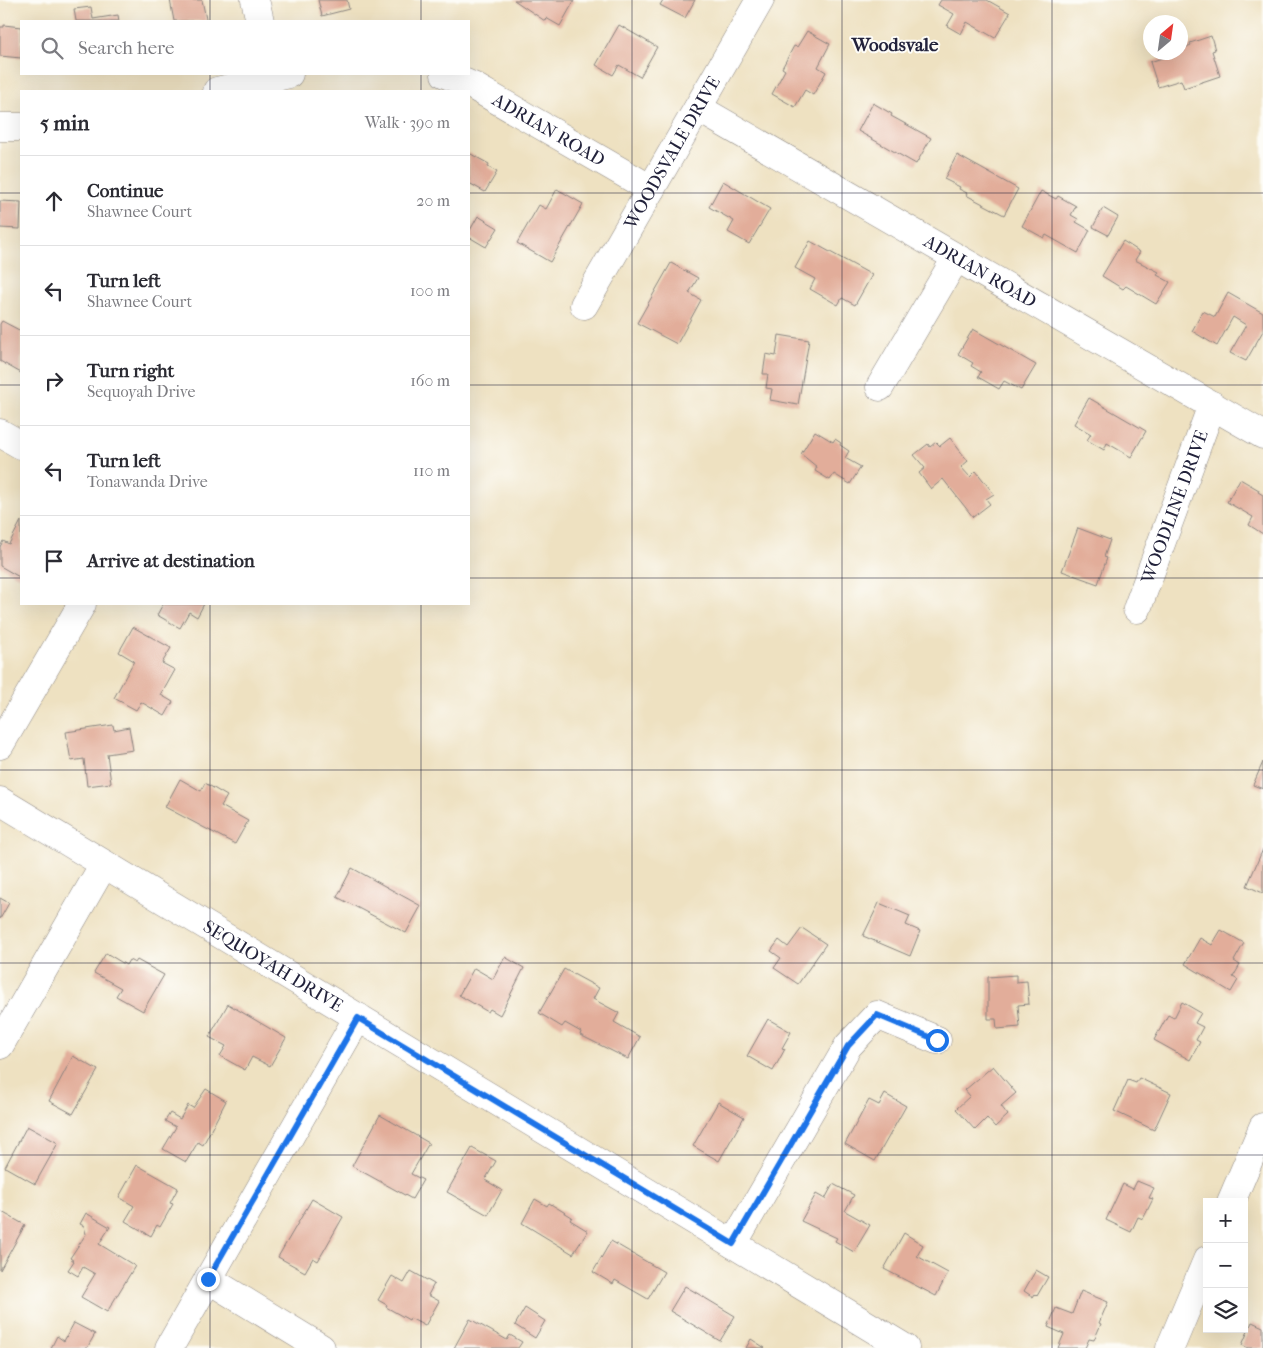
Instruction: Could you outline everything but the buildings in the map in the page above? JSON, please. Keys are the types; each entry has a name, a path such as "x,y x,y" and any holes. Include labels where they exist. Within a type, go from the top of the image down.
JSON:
{"street":[{"path":"255,0 260,20"},
{"name":"WOODSVALE DRIVE","path":"584,305 760,0"},
{"name":"ADRIAN ROAD","path":"447,75 473,86 651,189"},
{"path":"222,90 278,79"},
{"name":"ADRIAN ROAD","path":"698,108 1263,435"},
{"path":"0,127 20,127"},
{"path":"880,387 956,258"},
{"name":"WOODLINE DRIVE","path":"1137,609 1212,406"},
{"path":"0,432 20,444"},
{"path":"0,745 81,605"},
{"name":"SEQUOYAH DRIVE","path":"0,801 905,1348"},
{"path":"0,1045 104,864"},
{"path":"733,1244 848,1046 877,1015 937,1040"},
{"path":"169,1348 358,1018"},
{"path":"1234,1198 1263,1127"},
{"path":"1170,1348 1203,1270"},
{"path":"208,1279 321,1348"}],"district":[{"name":"Woodsvale","path":"895,45"}],"route":[{"path":"208,1279 358,1018 733,1244 848,1046 877,1015 937,1040"}]}
